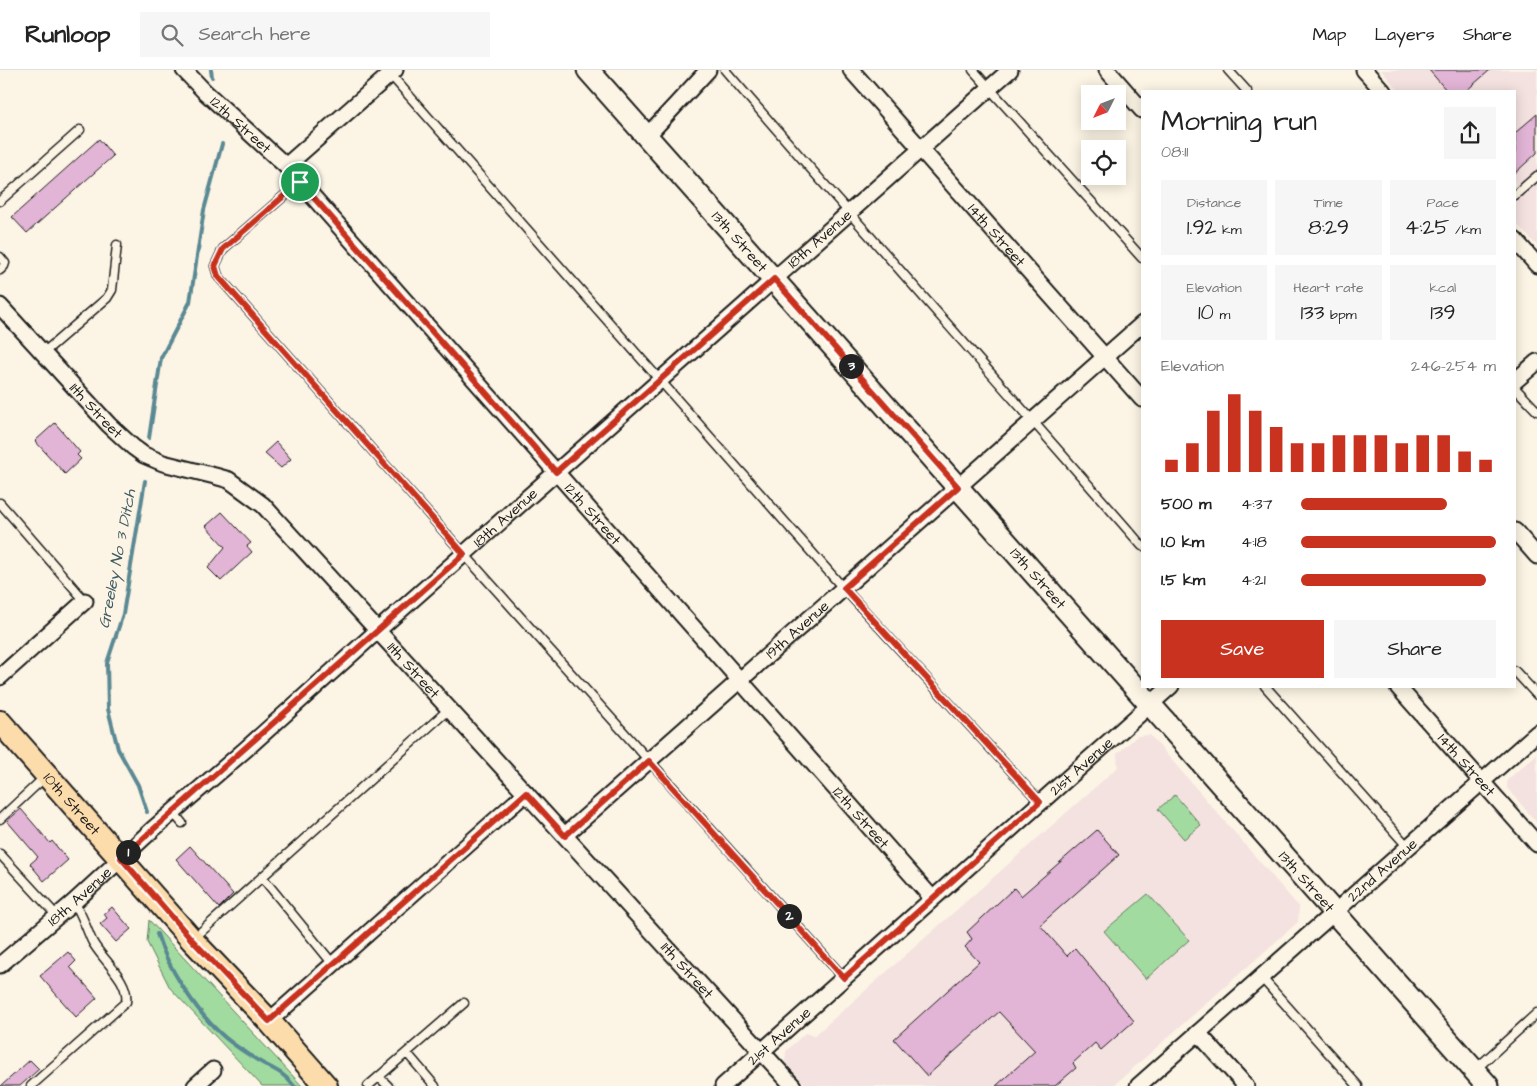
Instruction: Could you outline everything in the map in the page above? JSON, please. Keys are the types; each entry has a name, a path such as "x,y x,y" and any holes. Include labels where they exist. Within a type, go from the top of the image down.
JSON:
{"main road":[{"name":"10th Street","path":"0,722 192,940 269,1021 326,1086"}],"street":[{"name":"12th Street","path":"184,70 205,92 286,166 932,898"},
{"name":"13th Street","path":"588,70 1336,912 1488,1086"},
{"path":"647,136 708,70"},
{"name":"14th Street","path":"851,70 1141,398"},
{"name":"18th Avenue","path":"0,965 74,902 121,858 177,818 246,749 378,630 1010,70"},
{"path":"1107,70 1141,109"},
{"path":"1364,70 1382,90"},
{"path":"286,166 392,72"},
{"path":"1516,241 1537,265"},
{"name":"11th Street","path":"0,306 42,354 109,425 133,447 144,455 163,463 229,480 263,505 793,1086"},
{"name":"19th Avenue","path":"565,836 1141,325"},
{"path":"1516,380 1537,362"},
{"path":"1516,532 1537,556"},
{"path":"0,678 85,601"},
{"name":"21st Avenue","path":"723,1086 1169,688"},
{"name":"14th Street","path":"1399,688 1537,844"},
{"name":"22nd Avenue","path":"1138,1086 1537,733"},
{"path":"269,1021 526,793"},
{"path":"1198,1033 1246,1086"},
{"path":"195,1086 213,1070"}],"lane":[{"path":"725,70 848,213 1034,421 1141,545"},
{"path":"973,70 1141,257"},
{"path":"1228,70 1246,90"},
{"path":"392,72 844,588 1040,802"},
{"path":"0,201 80,130"},
{"path":"1516,194 1537,176"},
{"path":"300,182 223,249 215,266 218,276 844,978"},
{"path":"42,354 107,298 112,290 117,245"},
{"path":"0,257 5,263 0,270"},
{"path":"1516,389 1537,411"},
{"path":"0,503 85,601"},
{"path":"1516,672 1537,695"},
{"path":"1267,688 1408,847"},
{"path":"192,940 449,709"},
{"path":"0,819 47,775"},
{"path":"0,854 57,916"},
{"path":"262,877 333,964"},
{"path":"32,1086 126,1002 128,995 93,943 81,913 74,902"},
{"path":"1261,977 1358,1086"},
{"path":"368,1086 464,1003"},
{"path":"1474,1070 1537,1013"},
{"path":"407,1053 435,1086"},
{"path":"379,1076 388,1086"}],"shaded area":[{"path":"1381,70 1537,70 1537,246 1516,223 1516,90 1398,90"},
{"path":"1150,735 1299,907 1298,922 1113,1086 807,1086 785,1062 786,1051 805,1033 814,1036 1118,767 1117,754 1137,736"},
{"path":"1537,754 1537,823 1507,788 1507,780"}],"green space":[{"path":"1175,795 1201,825 1184,839 1158,809"},
{"path":"1148,894 1189,940 1146,979 1104,931"},
{"path":"149,920 302,1086 262,1086 170,988 147,942"}],"building":[{"path":"1429,70 1490,70 1467,90 1446,90"},
{"path":"1537,114 1537,153 1516,172 1516,132"},
{"path":"99,139 113,156 27,233 12,217"},
{"path":"55,423 80,452 77,455 81,459 65,474 35,441"},
{"path":"276,442 291,459 281,468 264,453"},
{"path":"222,512 251,543 247,546 252,552 221,581 208,568 225,547 206,526"},
{"path":"21,809 50,843 52,841 68,860 44,881 30,864 38,857 7,821"},
{"path":"1097,830 1119,855 1040,925 1067,956 1075,948 1134,1021 1101,1050 1095,1043 1073,1063 1076,1068 1055,1086 996,1086 1035,1051 999,1012 927,1076 894,1039 979,962 965,947 972,939 967,932 1014,888 1021,896"},
{"path":"190,846 233,894 219,908 176,859"},
{"path":"112,907 131,929 116,942 100,924 107,918 104,914"},
{"path":"68,952 76,961 70,967 97,998 76,1017 40,976"},
{"path":"30,1060 39,1069 20,1086 1,1086"}],"waterway":[{"name":"Greeley No 3 Ditch","path":"211,70 212,77"},
{"name":"Greeley No 3 Ditch","path":"149,438 161,358 190,302 204,210 222,144"},
{"name":"Greeley No 3 Ditch","path":"145,481 123,614 107,663 108,709 118,749 138,785 147,812"},
{"name":"Greeley No 3 Ditch","path":"157,934 175,973 201,1012 223,1036 257,1060 284,1075 294,1086"}],"route":[{"path":"300,182 556,472 774,279 958,487 844,588 1040,802 844,978 649,761 565,836 526,793 269,1021 192,940 121,858 464,554 218,276 215,266 223,249 300,182"}]}
